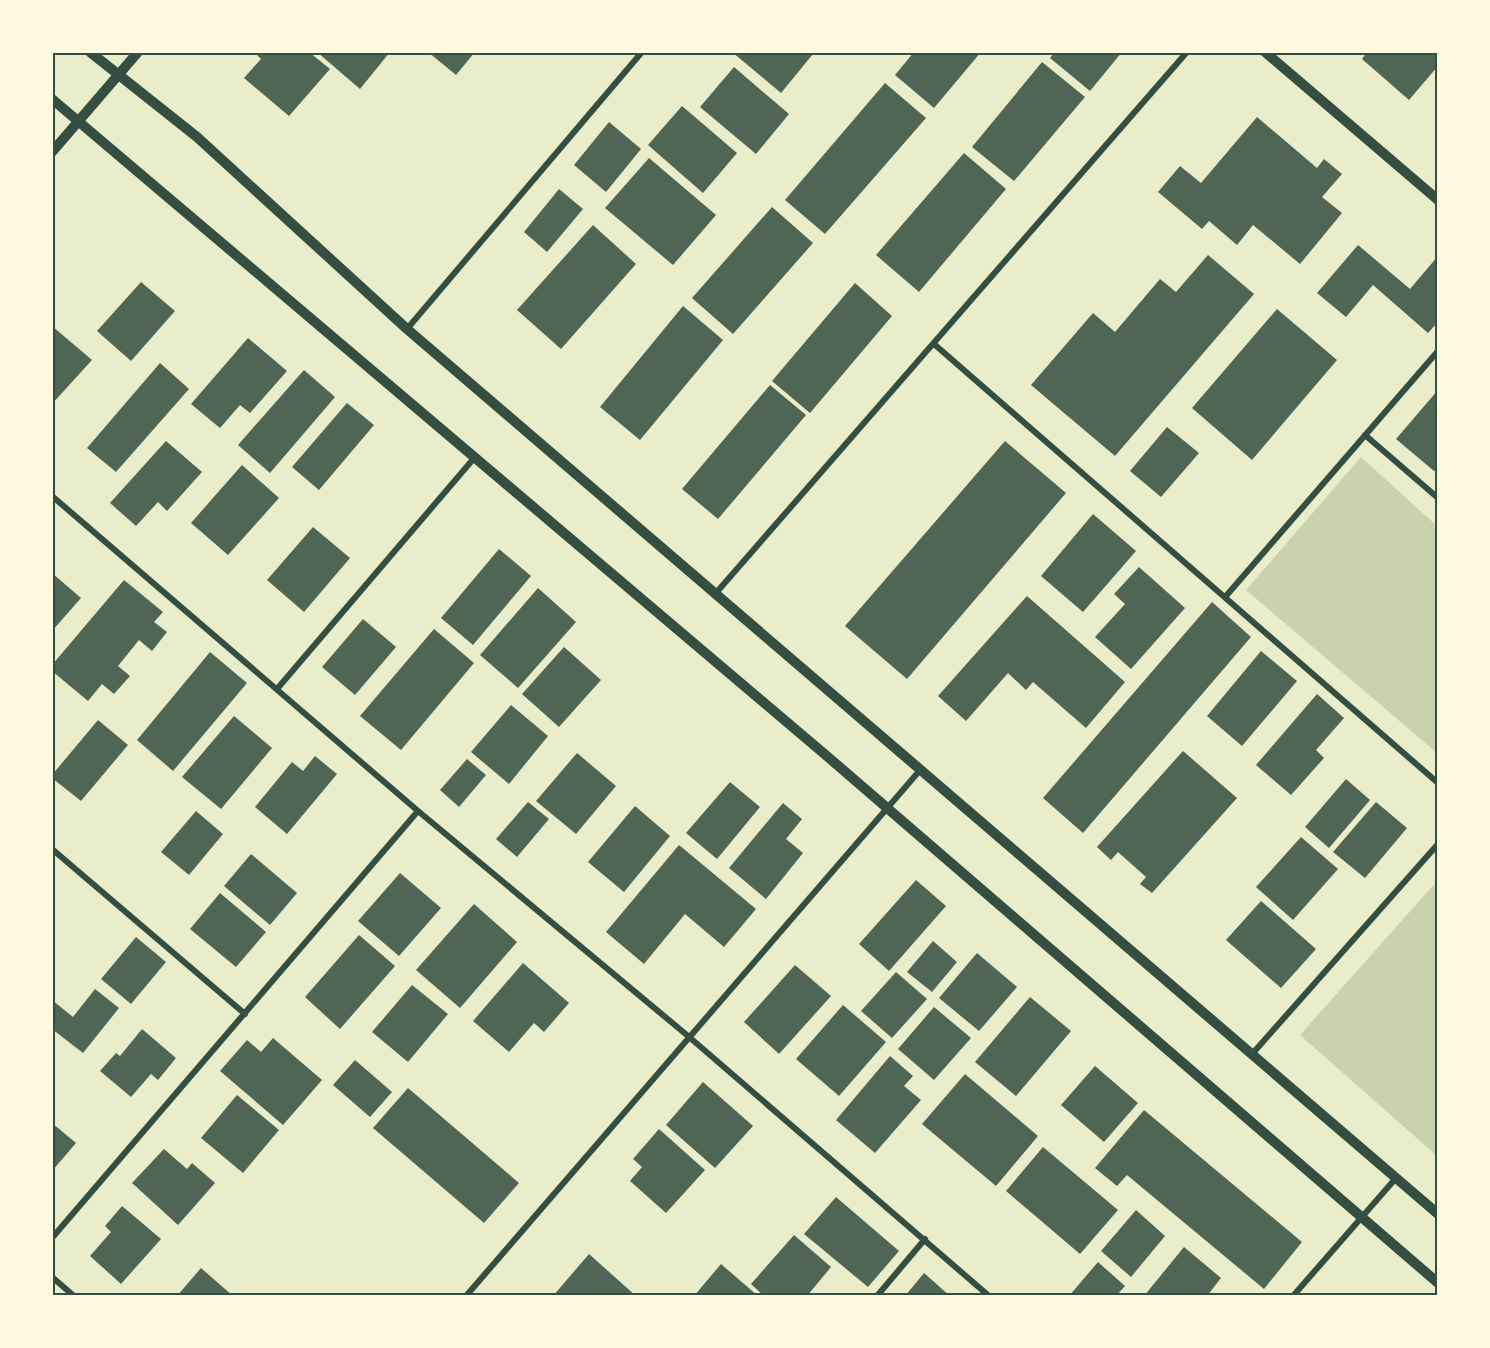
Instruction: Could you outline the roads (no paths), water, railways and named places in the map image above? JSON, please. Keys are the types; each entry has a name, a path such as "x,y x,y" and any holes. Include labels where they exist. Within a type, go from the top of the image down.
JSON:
{"street":[{"path":"90,52 117,77 197,137 407,329 1253,1053 1437,1214"},
{"path":"52,152 138,52"},
{"path":"407,329 642,52"},
{"path":"716,593 1187,52"},
{"path":"1264,52 1437,200"},
{"path":"52,99 887,808 1437,1283"},
{"path":"934,344 1226,596 1437,783"},
{"path":"1226,596 1437,351"},
{"path":"1365,435 1437,498"},
{"path":"277,689 475,456"},
{"path":"52,496 418,811 688,1036 989,1296"},
{"path":"466,1296 688,1036 921,769"},
{"path":"52,1238 418,811"},
{"path":"1253,1053 1437,844"},
{"path":"52,849 245,1014"},
{"path":"1293,1296 1396,1178"},
{"path":"877,1296 925,1239"},
{"path":"52,1277 74,1296"}]}
